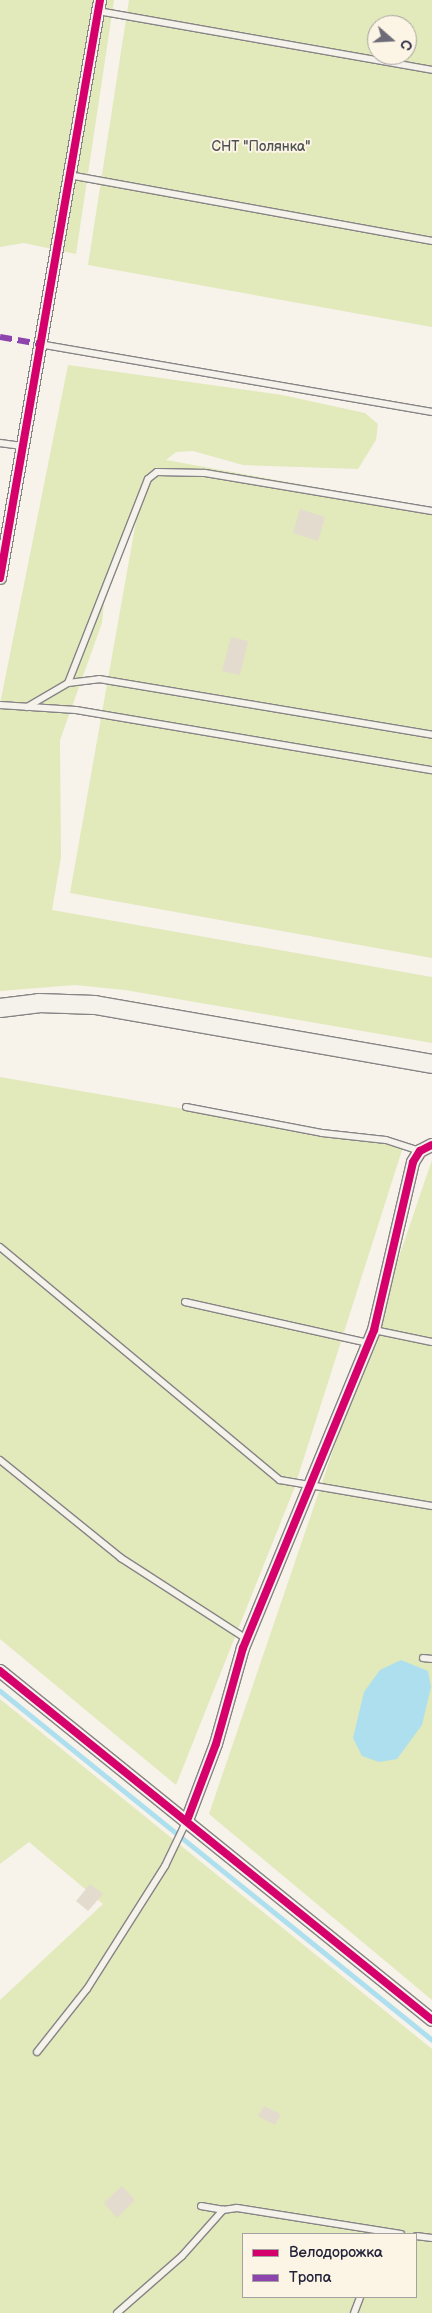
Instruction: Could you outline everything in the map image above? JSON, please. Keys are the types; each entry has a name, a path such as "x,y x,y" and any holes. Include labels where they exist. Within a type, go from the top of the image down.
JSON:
{"street":[{"path":"0,578 38,344 99,5"},
{"path":"0,1008 39,1003 95,1005 432,1064"},
{"path":"186,1822 248,1640 374,1330 401,1228 408,1181 426,1148"},
{"path":"0,1671 432,2020"}],"lane":[{"path":"99,5 432,70"},
{"path":"69,175 432,241"},
{"path":"38,344 432,412"},
{"path":"0,443 22,446"},
{"path":"68,683 148,479 157,472 205,472 432,511"},
{"path":"27,707 68,683 99,679 432,735"},
{"path":"0,705 76,710 432,770"},
{"path":"186,1107 322,1133 386,1140 426,1148"},
{"path":"0,1247 280,1480 311,1487 432,1506"},
{"path":"185,1302 369,1343"},
{"path":"374,1330 432,1342"},
{"path":"0,1460 121,1558 248,1640"},
{"path":"423,1658 432,1659"},
{"path":"37,2052 87,1989 173,1848 186,1822"},
{"path":"201,2206 223,2210 237,2208 386,2233"},
{"path":"117,2313 182,2256 223,2210"},
{"path":"417,2236 432,2238"},
{"path":"354,2313 360,2298"}],"green space":[{"path":"0,0 114,0 76,254 24,243 0,247"},
{"name":"СНТ \"Полянка\"","path":"129,0 432,0 432,327 88,265"},
{"path":"68,365 282,395 365,413 378,424 376,440 358,469 243,465 193,451 176,452 166,460 432,508 432,958 70,893 141,493 107,572 102,623 60,740 61,857 52,910 432,977 432,1043 125,990 75,985 0,991 0,704"},
{"path":"0,1077 403,1147 294,1489 176,1785 0,1639"},
{"path":"432,1160 432,2000 209,1814"},
{"path":"0,1699 432,2049 432,2313 0,2313 0,2000 103,1904 29,1842 0,1864"}],"water":[{"path":"401,1660 428,1671 431,1687 422,1725 397,1759 379,1762 362,1756 353,1738 364,1692 380,1670"}],"building":[{"path":"300,509 325,517 318,541 293,533"},
{"path":"231,637 248,641 240,675 222,671"},
{"path":"90,1884 103,1894 88,1911 76,1901"},
{"path":"264,2106 281,2114 275,2125 258,2116"},
{"path":"122,2186 135,2200 117,2218 104,2203"}],"waterway":[{"path":"0,1691 432,2040"}],"marked path":[{"path":"0,337 38,344"}],"cycle path":[{"path":"0,578 100,0"},
{"path":"188,1818 216,1744 243,1648 374,1330 413,1162 420,1151 432,1145"},
{"path":"0,1671 432,2020"}]}
